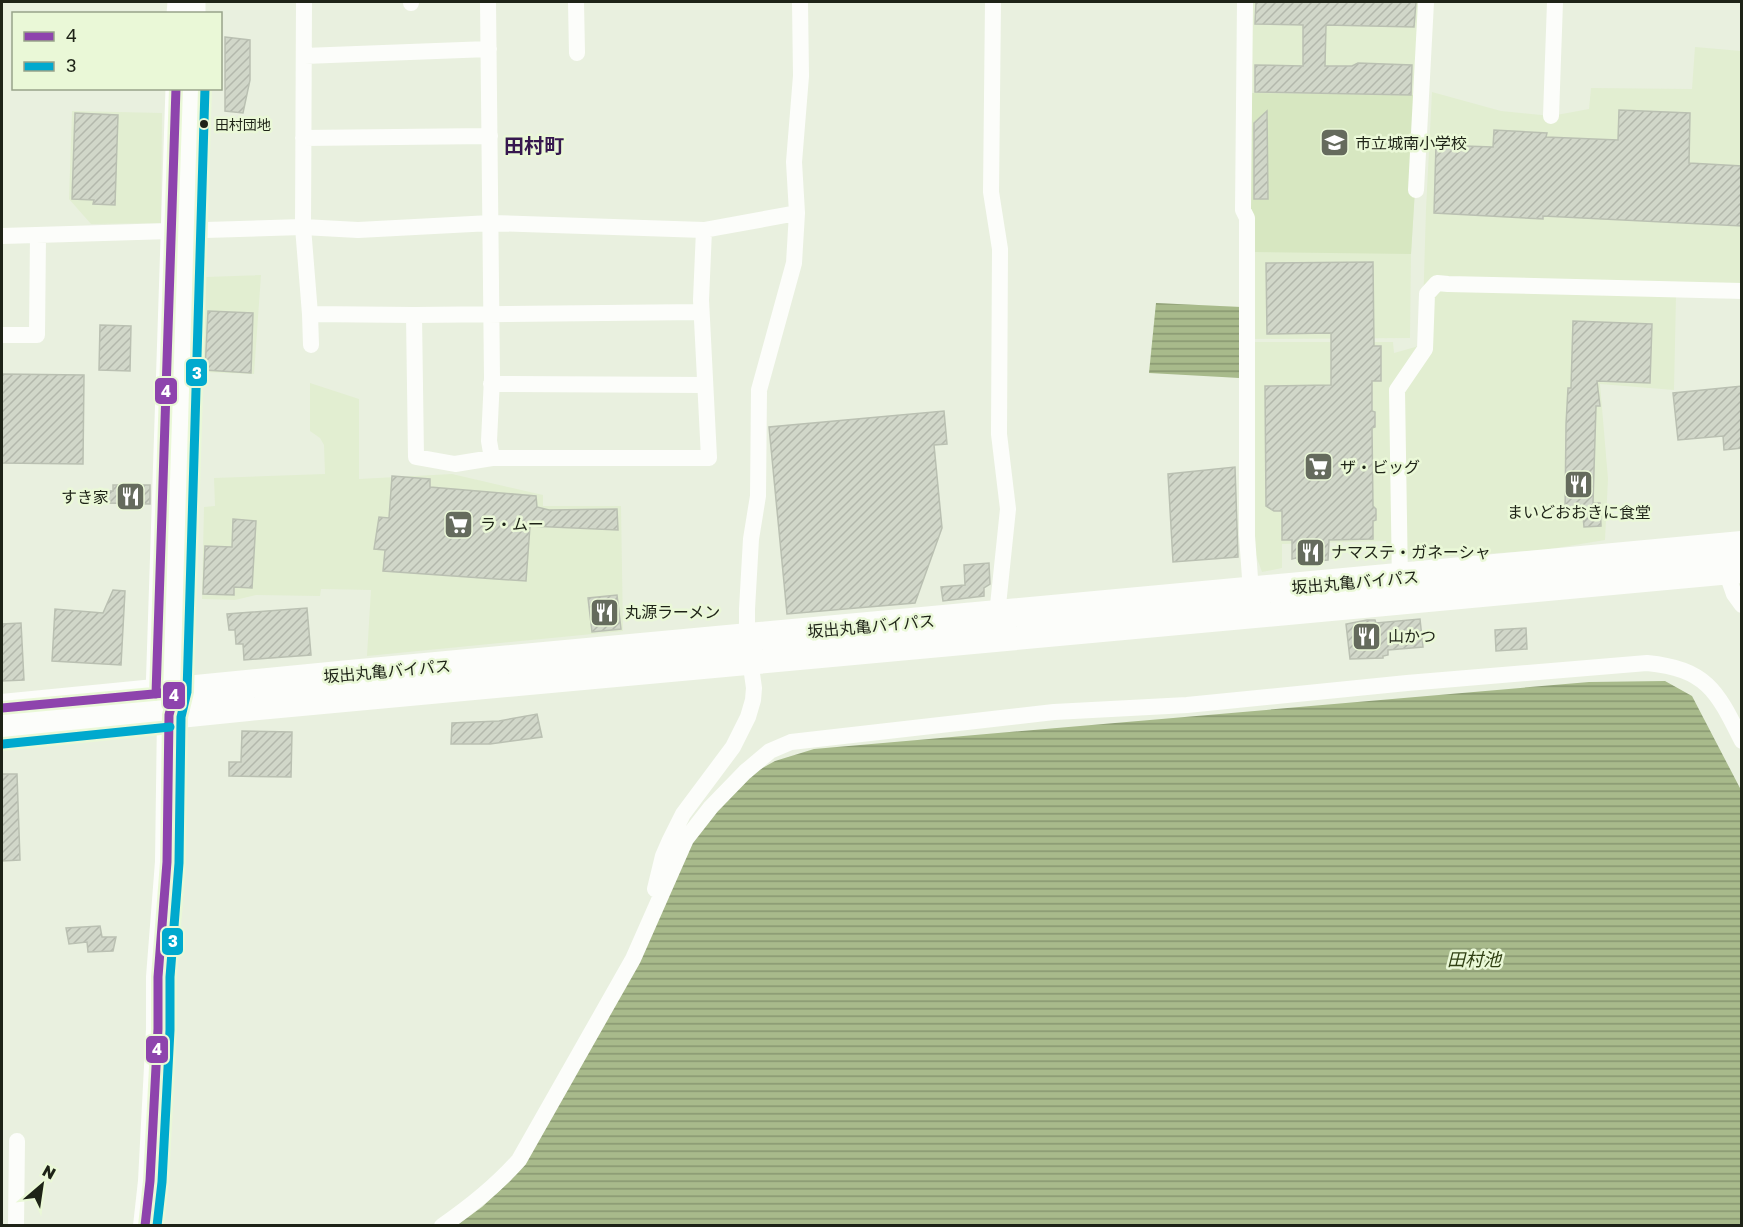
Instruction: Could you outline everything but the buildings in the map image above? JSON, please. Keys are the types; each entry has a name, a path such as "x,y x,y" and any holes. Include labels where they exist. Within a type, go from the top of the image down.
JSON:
{"highway":[{"name":"坂出丸亀バイパス","path":"2,708 167,701 749,650 1400,589 1742,545"},
{"name":"坂出丸亀バイパス","path":"749,650 997,615 1251,592 1400,589 1734,570"},
{"name":"坂出丸亀バイパス","path":"2,732 167,701"}],"main road":[{"path":"145,1226 150,1181 158,1029 158,977 167,862 167,701"}],"street":[{"path":"304,2 303,227 311,345"},
{"path":"488,2 491,223 489,441 492,458"},
{"path":"576,2 577,53"},
{"path":"653,913 651,911 653,897 663,856 670,840 683,814 734,747 753,700 754,688 749,650 748,572 758,496 759,390 794,263 797,213 794,162 801,76 800,2"},
{"path":"993,2 991,192 1000,249 999,434 1008,509 997,615"},
{"path":"1245,2 1243,210 1247,218 1247,536 1251,592"},
{"path":"1416,190 1426,2"},
{"path":"1551,116 1556,2"},
{"path":"304,56 489,49"},
{"path":"167,701 179,230 176,90"},
{"path":"179,230 193,90"},
{"path":"303,138 490,136"},
{"path":"2,236 303,227 358,230 491,223 704,230 797,213"},
{"path":"414,315 416,457 454,464 492,458 709,458 701,312 704,230"},
{"path":"2,335 37,334 38,236"},
{"path":"1400,589 1396,390 1425,349 1427,294 1432,287 1437,284 1448,284 1742,291"},
{"path":"310,314 701,312"},
{"path":"491,384 705,385"},
{"path":"1734,570 1734,594 1742,605"},
{"path":"442,1226 501,1181 519,1160 633,959 686,839 711,807 745,772 770,751 791,742 1054,712 1187,705 1407,683 1647,663 1685,670 1702,679 1715,692 1742,741"},
{"path":"12,1150 16,1226"}],"shaded area":[{"name":"市立城南小学校","path":"1251,2 1426,2 1411,254 1410,338 1250,339 1149,373 1156,303 1241,307"},
{"path":"1695,47 1741,51 1741,299 1676,296 1674,390 1600,384 1608,479 1605,540 1544,550 1387,560 1386,541 1282,544 1282,568 1262,572 1255,553 1253,342 1393,342 1394,353 1419,346 1422,342 1432,92 1501,111 1551,116 1589,109 1591,88 1692,89"},
{"path":"1250,93 1421,95 1411,254 1252,252 1248,209"},
{"path":"72,111 162,113 161,223 91,224 69,199"},
{"path":"261,275 254,374 202,372 206,277"},
{"path":"310,383 359,399 359,479 452,474 543,495 543,506 621,506 623,631 367,656 371,590 321,589 320,596 256,595 235,600 202,599 204,507 215,506 214,478 325,474 324,445 320,438 310,431"}],"water":[{"path":"1156,303 1241,307 1240,378 1149,373"},
{"name":"田村池","path":"1665,681 1692,696 1741,790 1741,1225 456,1226 482,1207 511,1180 705,819 736,783 775,761 814,749 1589,682"}],"transit line":[{"name":"4","path":"156,694 176,90"},
{"name":"3","path":"157,1226 162,1182 170,1030 170,977 179,863 181,717 187,692 205,90"},
{"name":"4","path":"2,708 175,692 169,715 167,862 158,977 158,1029 150,1181 145,1226"},
{"name":"3","path":"3,744 170,727"}],"place":[{"name":"田村団地","path":"204,124"},
{"name":"市立城南小学校","path":"1334,143"},
{"name":"ザ・ビッグ","path":"1319,467"},
{"name":"まいどおおきに食堂","path":"1579,484"},
{"name":"すき家","path":"130,497"},
{"name":"ラ・ムー","path":"459,524"},
{"name":"ナマステ・ガネーシャ","path":"1310,552"},
{"name":"丸源ラーメン","path":"604,612"},
{"name":"山かつ","path":"1367,636"}],"district":[{"name":"田村町","path":"534,146"}]}
